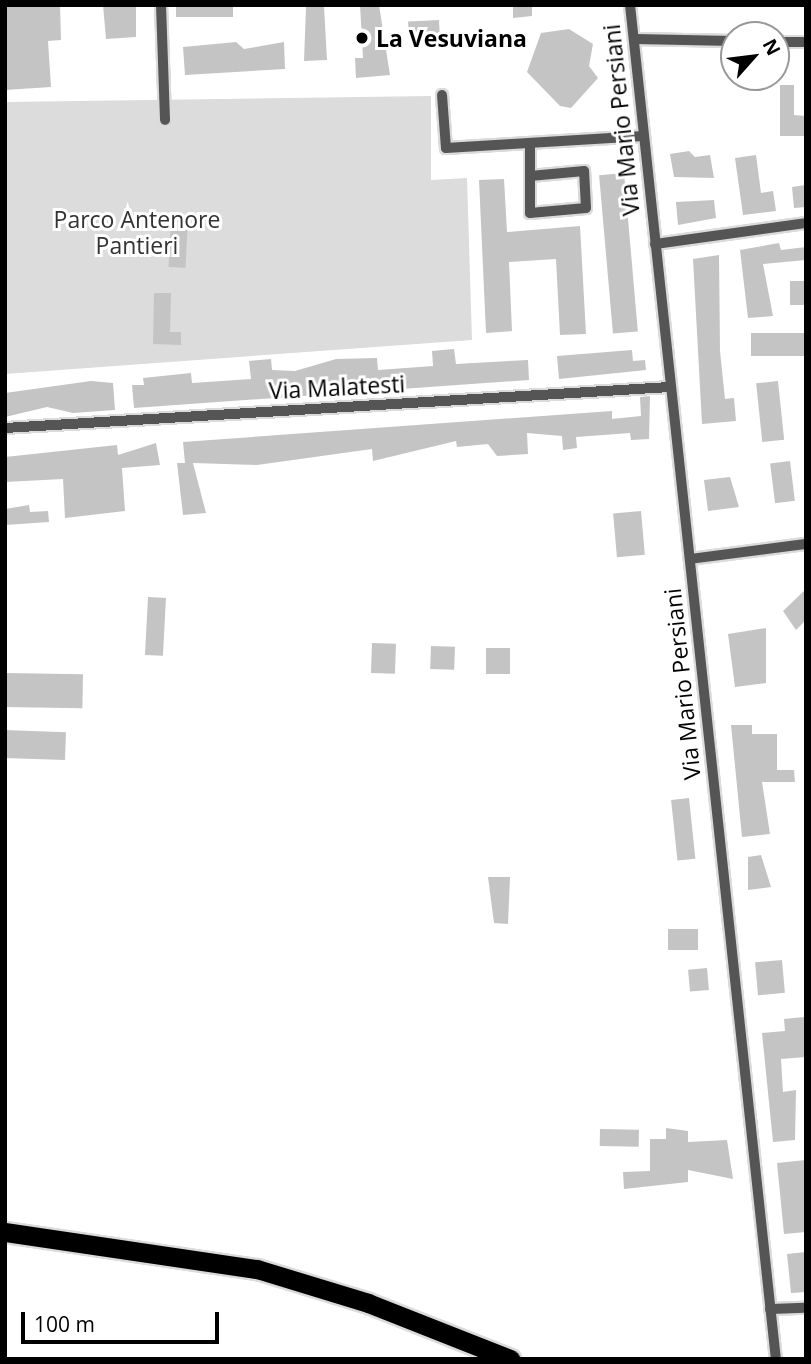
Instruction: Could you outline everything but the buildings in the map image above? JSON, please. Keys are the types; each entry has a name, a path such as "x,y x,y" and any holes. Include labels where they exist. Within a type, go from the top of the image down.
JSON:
{"highway":[{"path":"5,1222 41,1233"},
{"path":"5,1231 41,1233 257,1269 368,1303 510,1359"}],"street":[{"path":"161,5 165,120"},
{"name":"Via Mario Persiani","path":"630,5 776,1359"},
{"path":"635,39 720,41"},
{"path":"442,95 446,148 644,136"},
{"path":"530,145 530,176 530,213 586,208 583,171 530,176"},
{"path":"654,244 806,223"},
{"name":"Via Malatesti","path":"5,428 670,387"},
{"path":"690,559 806,544"},
{"path":"770,1309 806,1308"}],"green space":[{"name":"Parco Antenore Pantieri","path":"431,96 431,180 467,178 472,340 5,374 5,102"}],"place":[{"name":"La Vesuviana","path":"362,38"}]}
